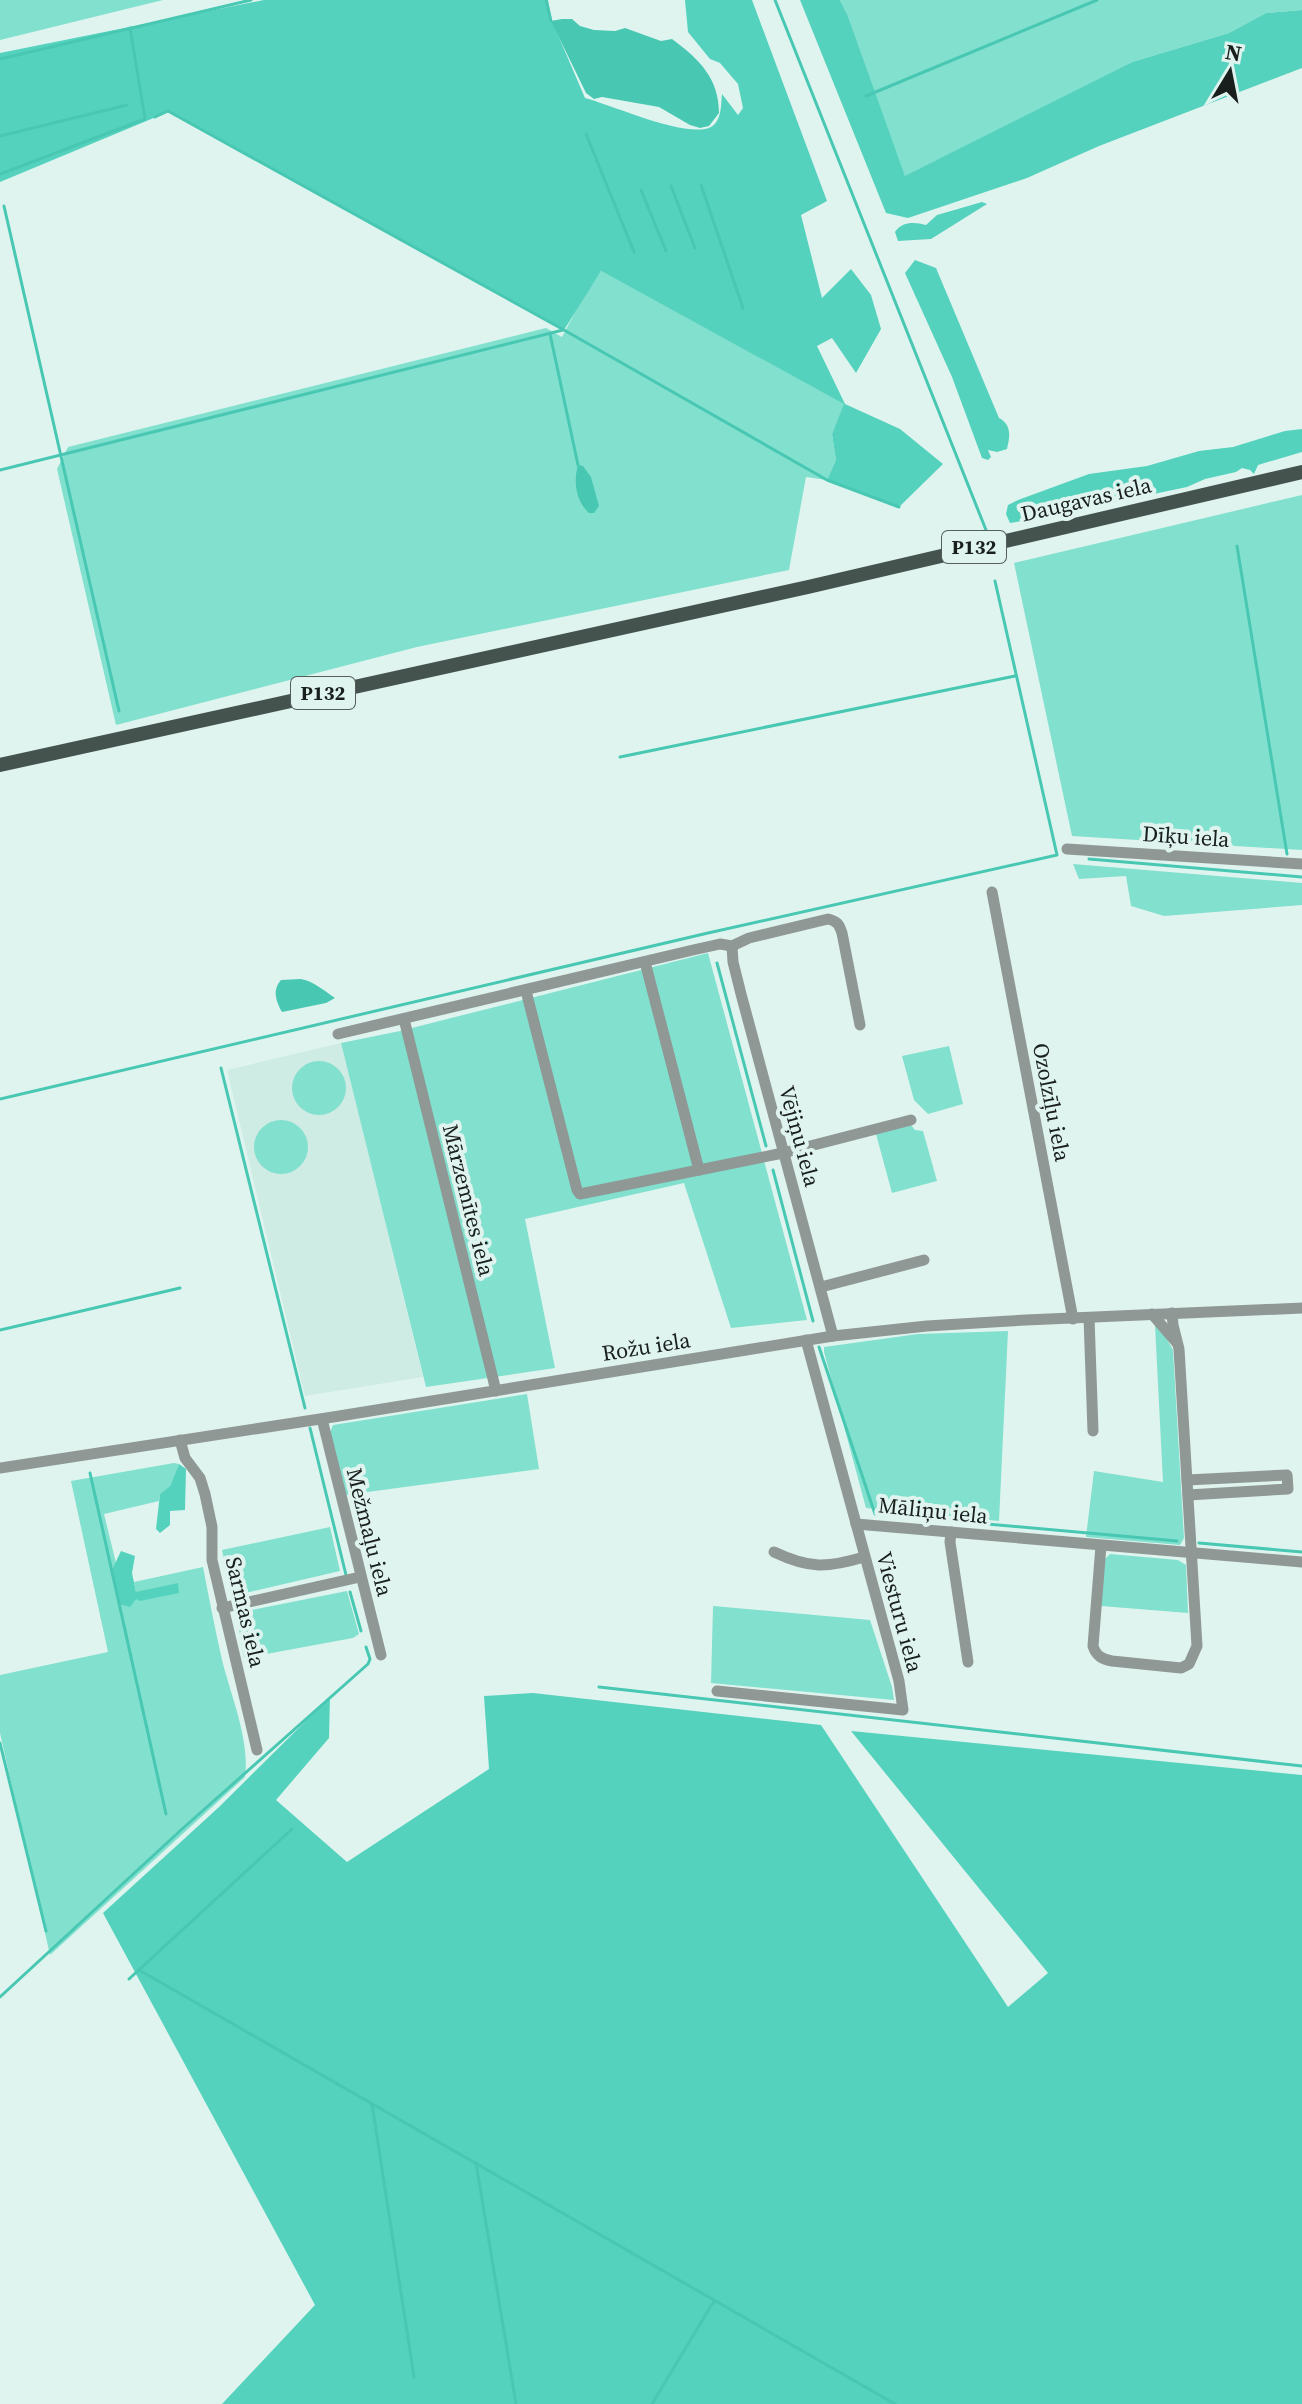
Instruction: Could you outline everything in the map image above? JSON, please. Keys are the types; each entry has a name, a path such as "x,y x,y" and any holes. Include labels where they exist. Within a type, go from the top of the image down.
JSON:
{"main road":[{"name":"Daugavas iela","path":"0,765 808,587 1302,472"}],"street":[{"name":"Dīķu iela","path":"1067,849 1302,864"},
{"name":"Ozolzīļu iela","path":"992,892 1073,1319"},
{"path":"338,1034 720,944 732,946 749,938 828,919 839,925 842,933 860,1025"},
{"name":"Vējiņu iela","path":"732,946 733,962 833,1336"},
{"path":"645,962 699,1170"},
{"path":"526,991 580,1194 783,1153 911,1120"},
{"name":"Mārzemītes iela","path":"404,1019 496,1391"},
{"path":"821,1287 924,1260"},
{"name":"Rožu iela","path":"0,1468 833,1336 927,1326 1302,1308"},
{"path":"1101,1546 1095,1653 1112,1661 1181,1668 1189,1664 1197,1646 1177,1343 1172,1313"},
{"path":"1152,1314 1177,1343"},
{"path":"1089,1318 1093,1431"},
{"name":"Māliņu iela","path":"806,1340 856,1524 1302,1562"},
{"name":"Mežmaļu iela","path":"322,1419 381,1655"},
{"name":"Sarmas iela","path":"180,1440 185,1458 200,1478 205,1494 212,1527 212,1560 257,1750"},
{"path":"1187,1480 1287,1475 1288,1489 1188,1495"},
{"name":"Viesturu iela","path":"717,1691 903,1710 899,1681 856,1524"},
{"path":"951,1532 968,1662"},
{"path":"774,1552 788,1559 824,1567 864,1557"},
{"path":"222,1608 360,1577"}],"shaded area":[{"path":"0,0 163,0 0,40"},
{"path":"264,0 548,0 552,21 585,98 649,120 685,129 700,129 711,127 717,121 722,94 738,115 743,108 738,84 720,63 710,59 688,32 685,0 752,0 827,201 801,215 822,298 851,269 871,295 881,329 856,373 832,338 817,346 845,404 900,429 943,464 899,507 827,480 836,460 832,434 844,404 601,271 564,330 168,112 0,182 0,53"},
{"path":"800,0 840,0 905,176 1132,62 1229,33 1266,13 1302,10 1302,68 1099,146 1027,178 908,218 886,213"},
{"path":"840,0 1302,0 1302,10 1266,13 1229,33 1132,62 905,177"},
{"path":"572,19 580,26 594,30 625,28 661,41 672,39 706,70 715,89 719,113 709,126 700,128 659,107 602,97 594,99 586,93 551,21"},
{"path":"982,202 987,204 931,239 898,241 895,232 905,224 926,225 937,215"},
{"path":"915,260 936,268 999,418 1008,428 1007,449 997,452 988,450 991,457 988,460 982,458 952,377 905,273"},
{"path":"601,271 845,404 832,434 836,460 827,480 806,477 789,570 417,647 116,725 57,469 68,447 546,328 562,337"},
{"path":"1302,429 1302,452 1258,465 1254,474 1242,468 1187,487 1096,506 1086,502 1074,512 1010,523 1006,514 1008,505 1018,500 1089,474 1147,466 1199,451 1233,447"},
{"path":"578,465 583,466 591,477 599,506 594,513 589,513 578,497"},
{"path":"1302,495 1302,850 1072,836 1014,563"},
{"path":"1073,864 1302,883 1302,905 1164,916 1131,906 1126,876 1079,879"},
{"path":"708,953 807,1320 731,1328 684,1183 525,1219 555,1368 426,1387 341,1043"},
{"path":"301,979 315,984 335,998 326,1003 282,1012 276,996 278,984 281,980"},
{"path":"341,1043 423,1377 305,1396 227,1070"},
{"path":"949,1046 963,1104 928,1114 914,1100 902,1056"},
{"path":"319,1061 338,1069 346,1088 338,1107 319,1115 300,1107 292,1088 300,1069"},
{"path":"281,1120 300,1128 308,1147 300,1166 281,1174 262,1166 254,1147 262,1128"},
{"path":"911,1125 915,1130 923,1131 937,1181 892,1193 876,1134"},
{"path":"1155,1325 1159,1325 1173,1350 1184,1538 1180,1545 1086,1537 1094,1471 1163,1482"},
{"path":"1008,1331 999,1521 866,1508 824,1347 918,1334"},
{"path":"527,1394 539,1469 345,1495 329,1435 333,1425"},
{"path":"179,1464 170,1486 160,1494 159,1501 104,1514 116,1563 112,1570 136,1592 134,1582 203,1567 222,1660 245,1748 245,1777 50,1955 0,1733 0,1675 108,1652 71,1481"},
{"path":"179,1464 186,1469 185,1510 170,1511 170,1525 160,1533 156,1529 160,1494 170,1486"},
{"path":"330,1527 340,1571 232,1596 222,1550"},
{"path":"121,1551 135,1556 132,1573 136,1592 178,1583 179,1593 140,1601 136,1599 130,1607 119,1604 112,1570"},
{"path":"1110,1554 1178,1560 1186,1565 1188,1613 1101,1606 1104,1560"},
{"path":"347,1591 359,1634 353,1638 244,1658 236,1613"},
{"path":"713,1606 870,1620 894,1700 711,1683"},
{"path":"533,1693 821,1725 1008,2007 1048,1973 851,1731 1302,1775 1302,2404 222,2404 315,2305 103,1913 219,1807 330,1697 329,1738 276,1800 347,1862 489,1769 484,1696"}],"waterway":[{"path":"0,59 251,0"},
{"path":"546,0 551,21"},
{"path":"775,0 986,530"},
{"path":"866,96 1097,0"},
{"path":"0,174 145,119 130,28"},
{"path":"0,136 127,105"},
{"path":"155,117 168,111 827,480 899,507"},
{"path":"586,134 634,252"},
{"path":"701,185 743,308"},
{"path":"671,186 695,248"},
{"path":"641,190 666,251"},
{"path":"4,206 119,711"},
{"path":"0,470 563,330"},
{"path":"550,334 578,465"},
{"path":"1237,546 1287,854"},
{"path":"0,1099 708,933 1057,855 995,581"},
{"path":"620,757 1015,676"},
{"path":"1089,859 1302,877"},
{"path":"717,963 766,1146"},
{"path":"221,1068 305,1408"},
{"path":"773,1170 813,1321"},
{"path":"0,1330 180,1288"},
{"path":"819,1347 875,1514 1177,1541"},
{"path":"310,1428 346,1575"},
{"path":"90,1473 166,1814"},
{"path":"1199,1543 1302,1552"},
{"path":"350,1592 361,1631"},
{"path":"0,1997 368,1664 370,1659 366,1647"},
{"path":"599,1687 1302,1766"},
{"path":"0,1743 46,1931"},
{"path":"129,1979 292,1829"},
{"path":"139,1970 895,2404"},
{"path":"372,2104 414,2377"},
{"path":"476,2163 516,2404"},
{"path":"652,2404 714,2301"}]}
